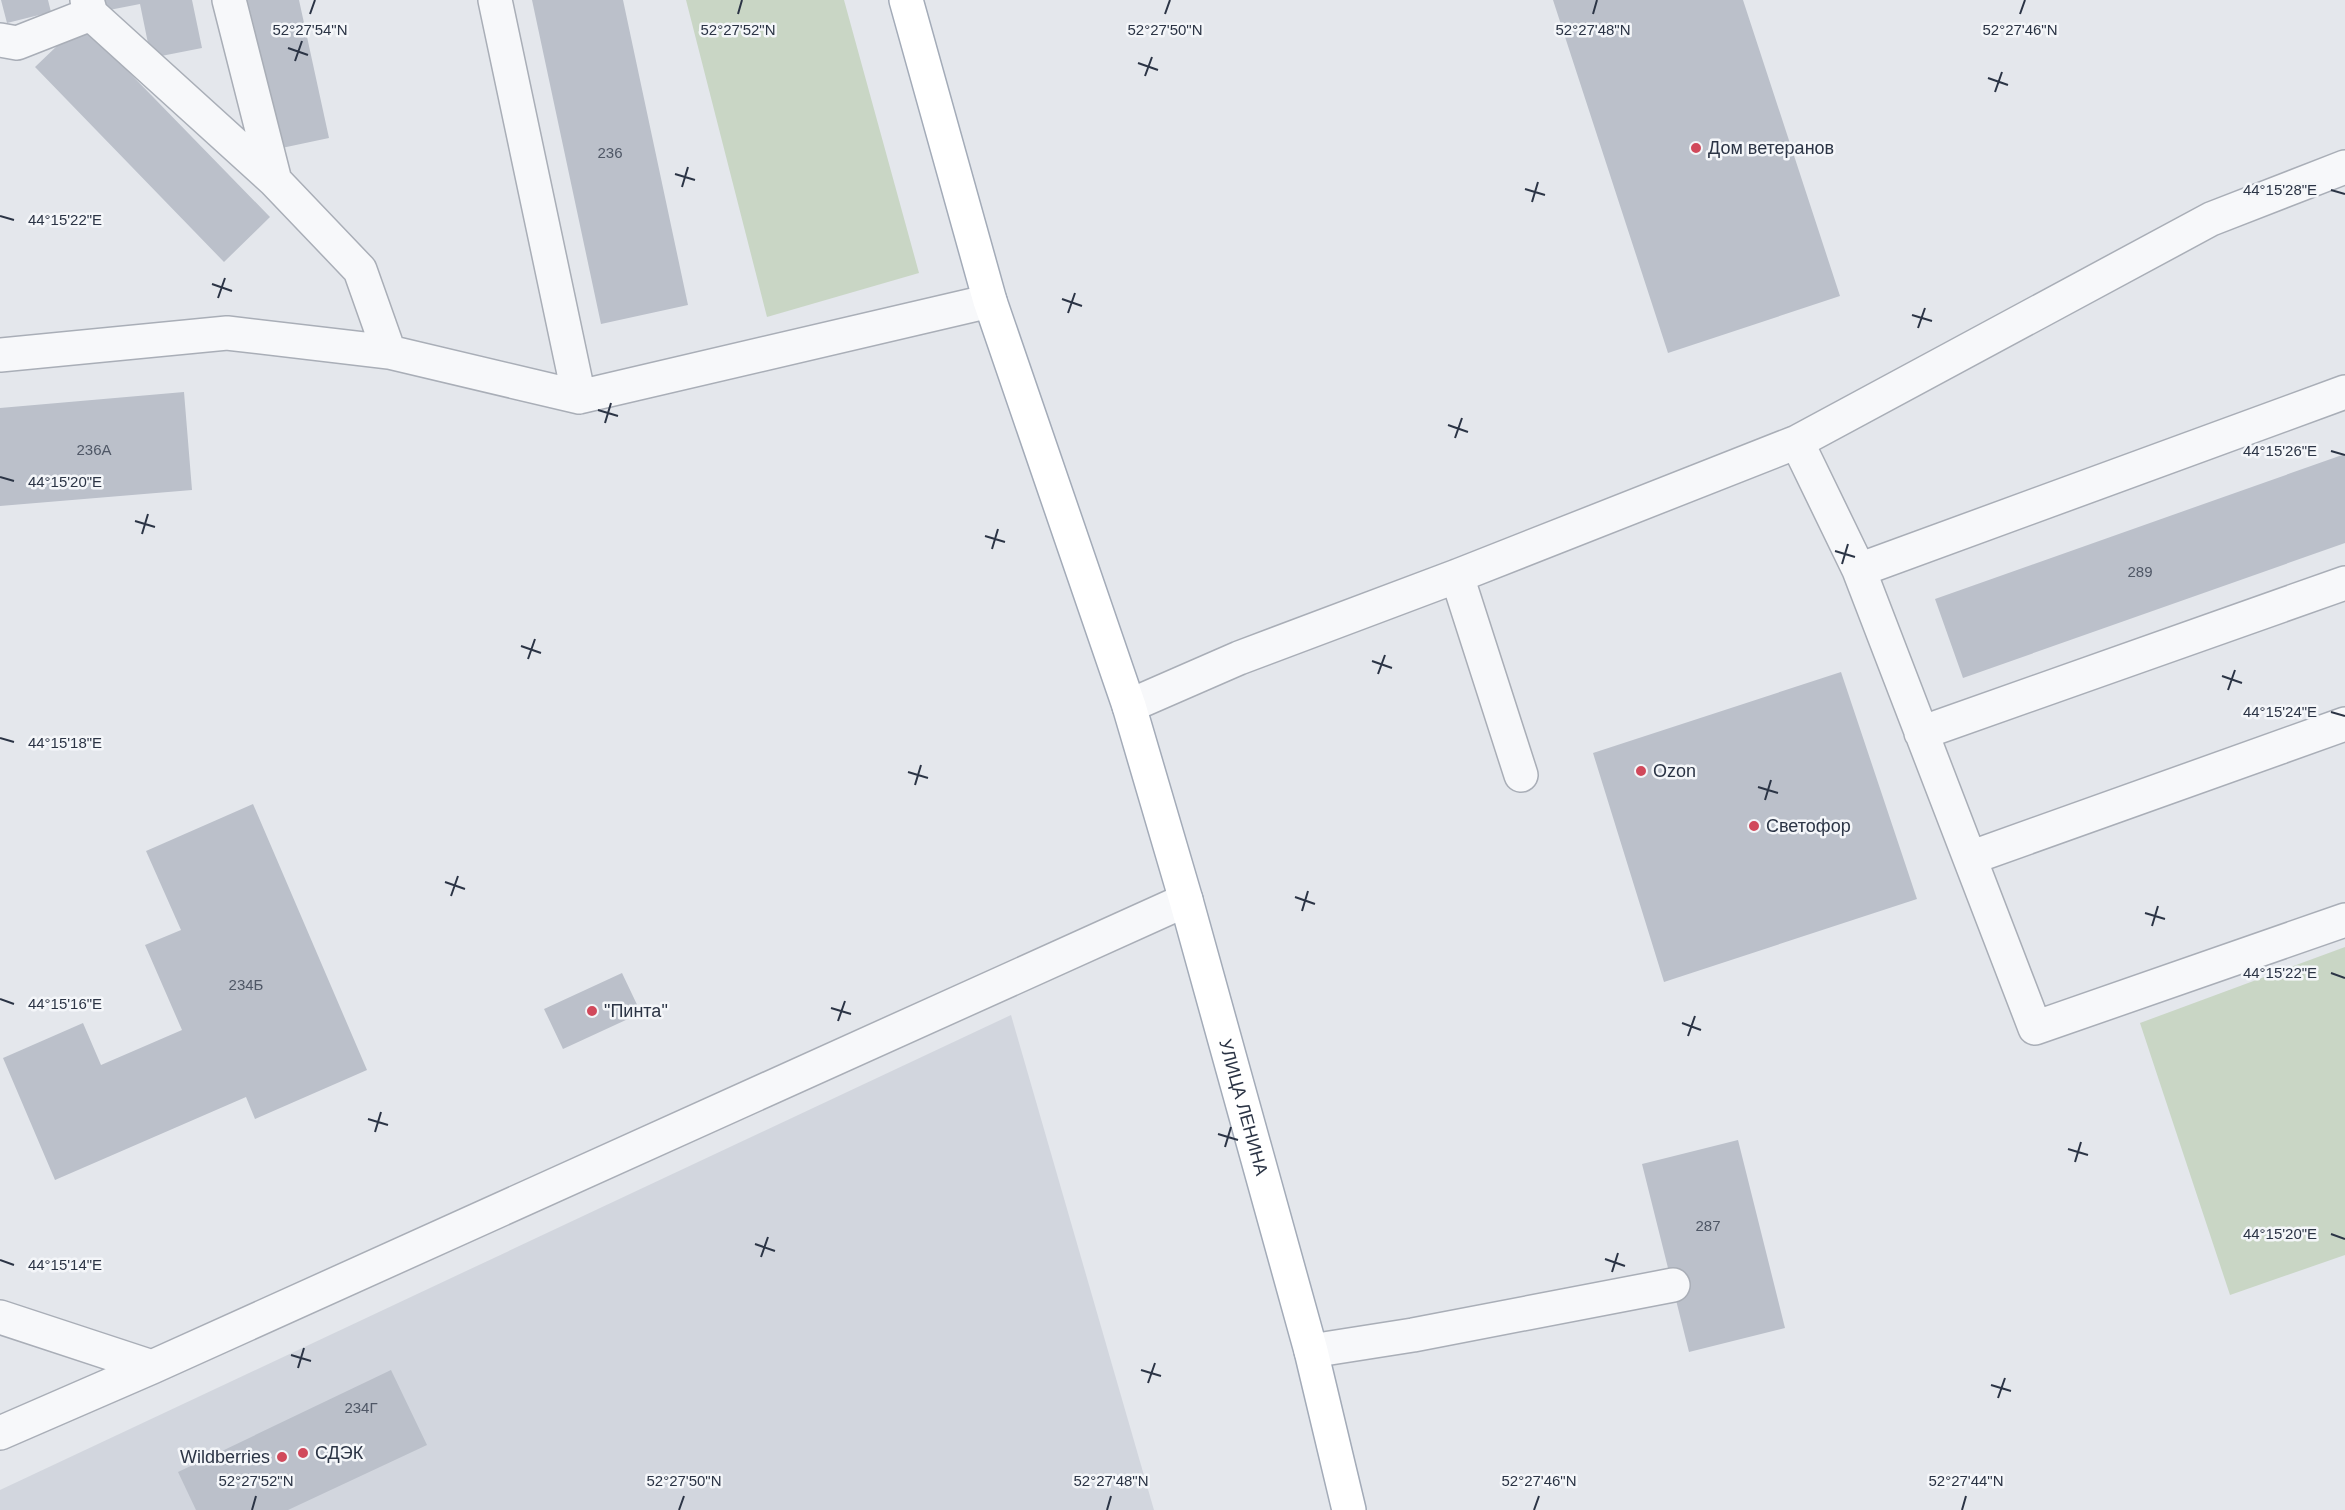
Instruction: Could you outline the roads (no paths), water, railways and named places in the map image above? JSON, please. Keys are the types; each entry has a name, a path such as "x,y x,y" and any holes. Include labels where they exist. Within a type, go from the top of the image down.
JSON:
{"main road":[{"name":"УЛИЦА ЛЕНИНА","path":"906,0 990,301 1129,706 1186,900 1311,1351 1349,1510"}],"street":[{"path":"229,0 275,181"},
{"path":"495,0 579,397"},
{"path":"0,40 17,43 89,7 275,181 360,270 389,352"},
{"path":"1129,706 1239,658 1457,576 1797,442 2211,219 2345,167"},
{"path":"0,355 227,333 389,352 579,397 990,301"},
{"path":"1859,570 2345,392"},
{"path":"1797,442 1859,570 2035,1028 2345,920"},
{"path":"1457,576 1521,775"},
{"path":"1921,733 2345,583"},
{"path":"1970,858 2345,724"},
{"path":"0,1433 152,1367 1186,900"},
{"path":"1311,1351 1673,1285"},
{"path":"0,1317 152,1367"}],"place":[{"name":"Дом ветеранов","path":"1696,148"},
{"name":"Ozon","path":"1641,771"},
{"name":"Светофор","path":"1754,826"},
{"name":"\"Пинта\"","path":"592,1011"},
{"name":"СДЭК","path":"303,1453"},
{"name":"Wildberries","path":"282,1457"}]}
